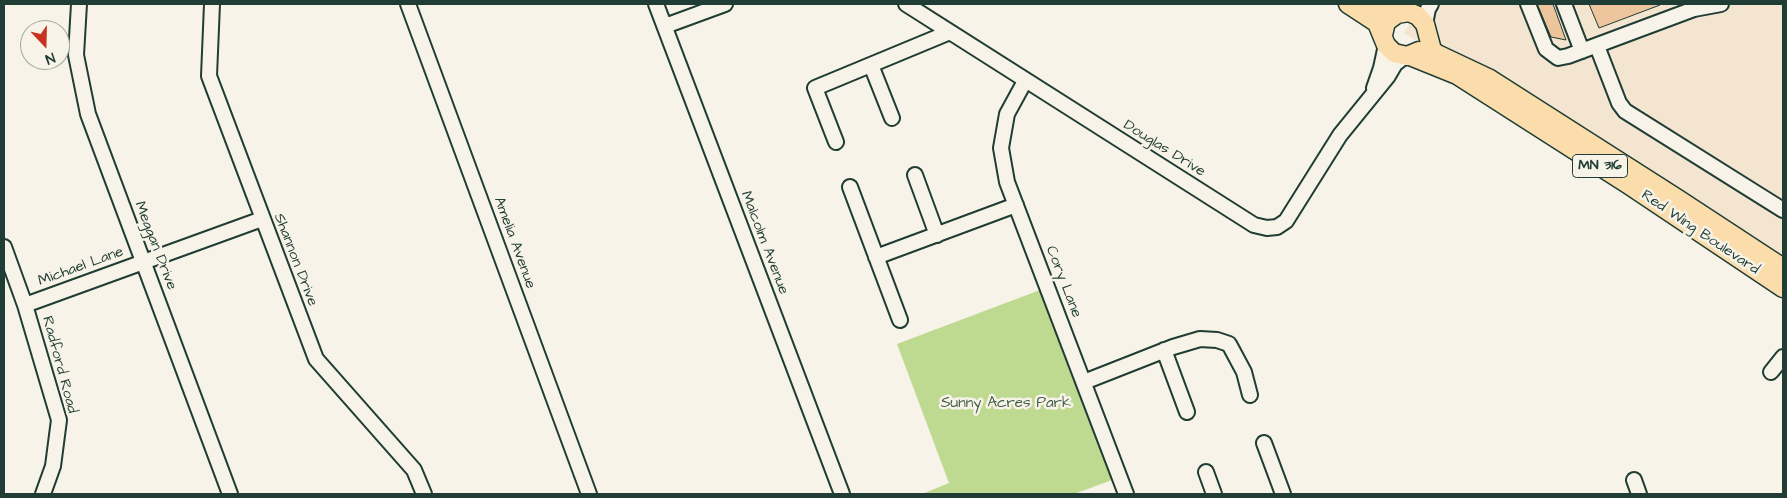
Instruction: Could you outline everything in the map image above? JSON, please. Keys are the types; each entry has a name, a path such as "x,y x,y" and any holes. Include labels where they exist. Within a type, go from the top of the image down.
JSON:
{"main road":[{"name":"Red Wing Boulevard","path":"1348,4 1377,23 1384,40 1394,53 1457,75 1630,185 1783,288"},
{"path":"1371,4 1405,10 1418,16 1426,29 1426,41 1417,53 1407,56"},
{"path":"1384,40 1386,22 1405,10"},
{"name":"Red Wing Boulevard","path":"1426,29 1432,50 1437,54 1490,79 1783,268"}],"street":[{"name":"Meggan Drive","path":"79,4 76,55 88,114 230,494"},
{"name":"Shannon Drive","path":"212,4 209,76 316,359 414,470 424,494"},
{"name":"Amelia Avenue","path":"408,4 589,494"},
{"name":"Malcolm Avenue","path":"656,4 842,494"},
{"path":"665,26 725,4"},
{"name":"Douglas Drive","path":"906,4 1254,225 1267,228 1277,227 1286,221 1340,135 1388,76 1395,64 1407,56"},
{"path":"1426,29 1428,9 1431,4"},
{"path":"1528,4 1546,49 1558,58 1597,46 1694,9 1721,4"},
{"path":"1564,4 1582,51"},
{"path":"836,142 815,88 950,32"},
{"name":"Douglas Drive","path":"1367,102 1381,68 1384,40"},
{"path":"1597,46 1619,103 1625,112 1783,210"},
{"path":"871,65 892,118"},
{"name":"Cory Lane","path":"1025,81 1007,114 1001,148 1007,182 1126,494"},
{"path":"915,175 937,235"},
{"path":"850,187 900,320"},
{"path":"876,257 1016,205"},
{"name":"Michael Lane","path":"25,305 262,219"},
{"name":"Radford Road","path":"4,247 25,305 58,420 53,466 43,494"},
{"path":"1084,382 1164,350 1200,340 1217,340 1229,344 1244,372 1250,395"},
{"path":"1164,350 1187,412"},
{"path":"1771,372 1783,357"},
{"path":"1264,443 1283,494"},
{"path":"1206,472 1214,494"},
{"path":"1634,480 1639,494"}],"shaded area":[{"path":"1422,4 1783,4 1783,274 1404,33"}],"green space":[{"name":"Sunny Acres Park","path":"1048,287 1120,477 1074,494 922,494 949,483 897,344"}],"building":[{"path":"1537,4 1553,4 1566,40 1551,37"},
{"path":"1589,4 1659,4 1660,5 1599,28"}]}
